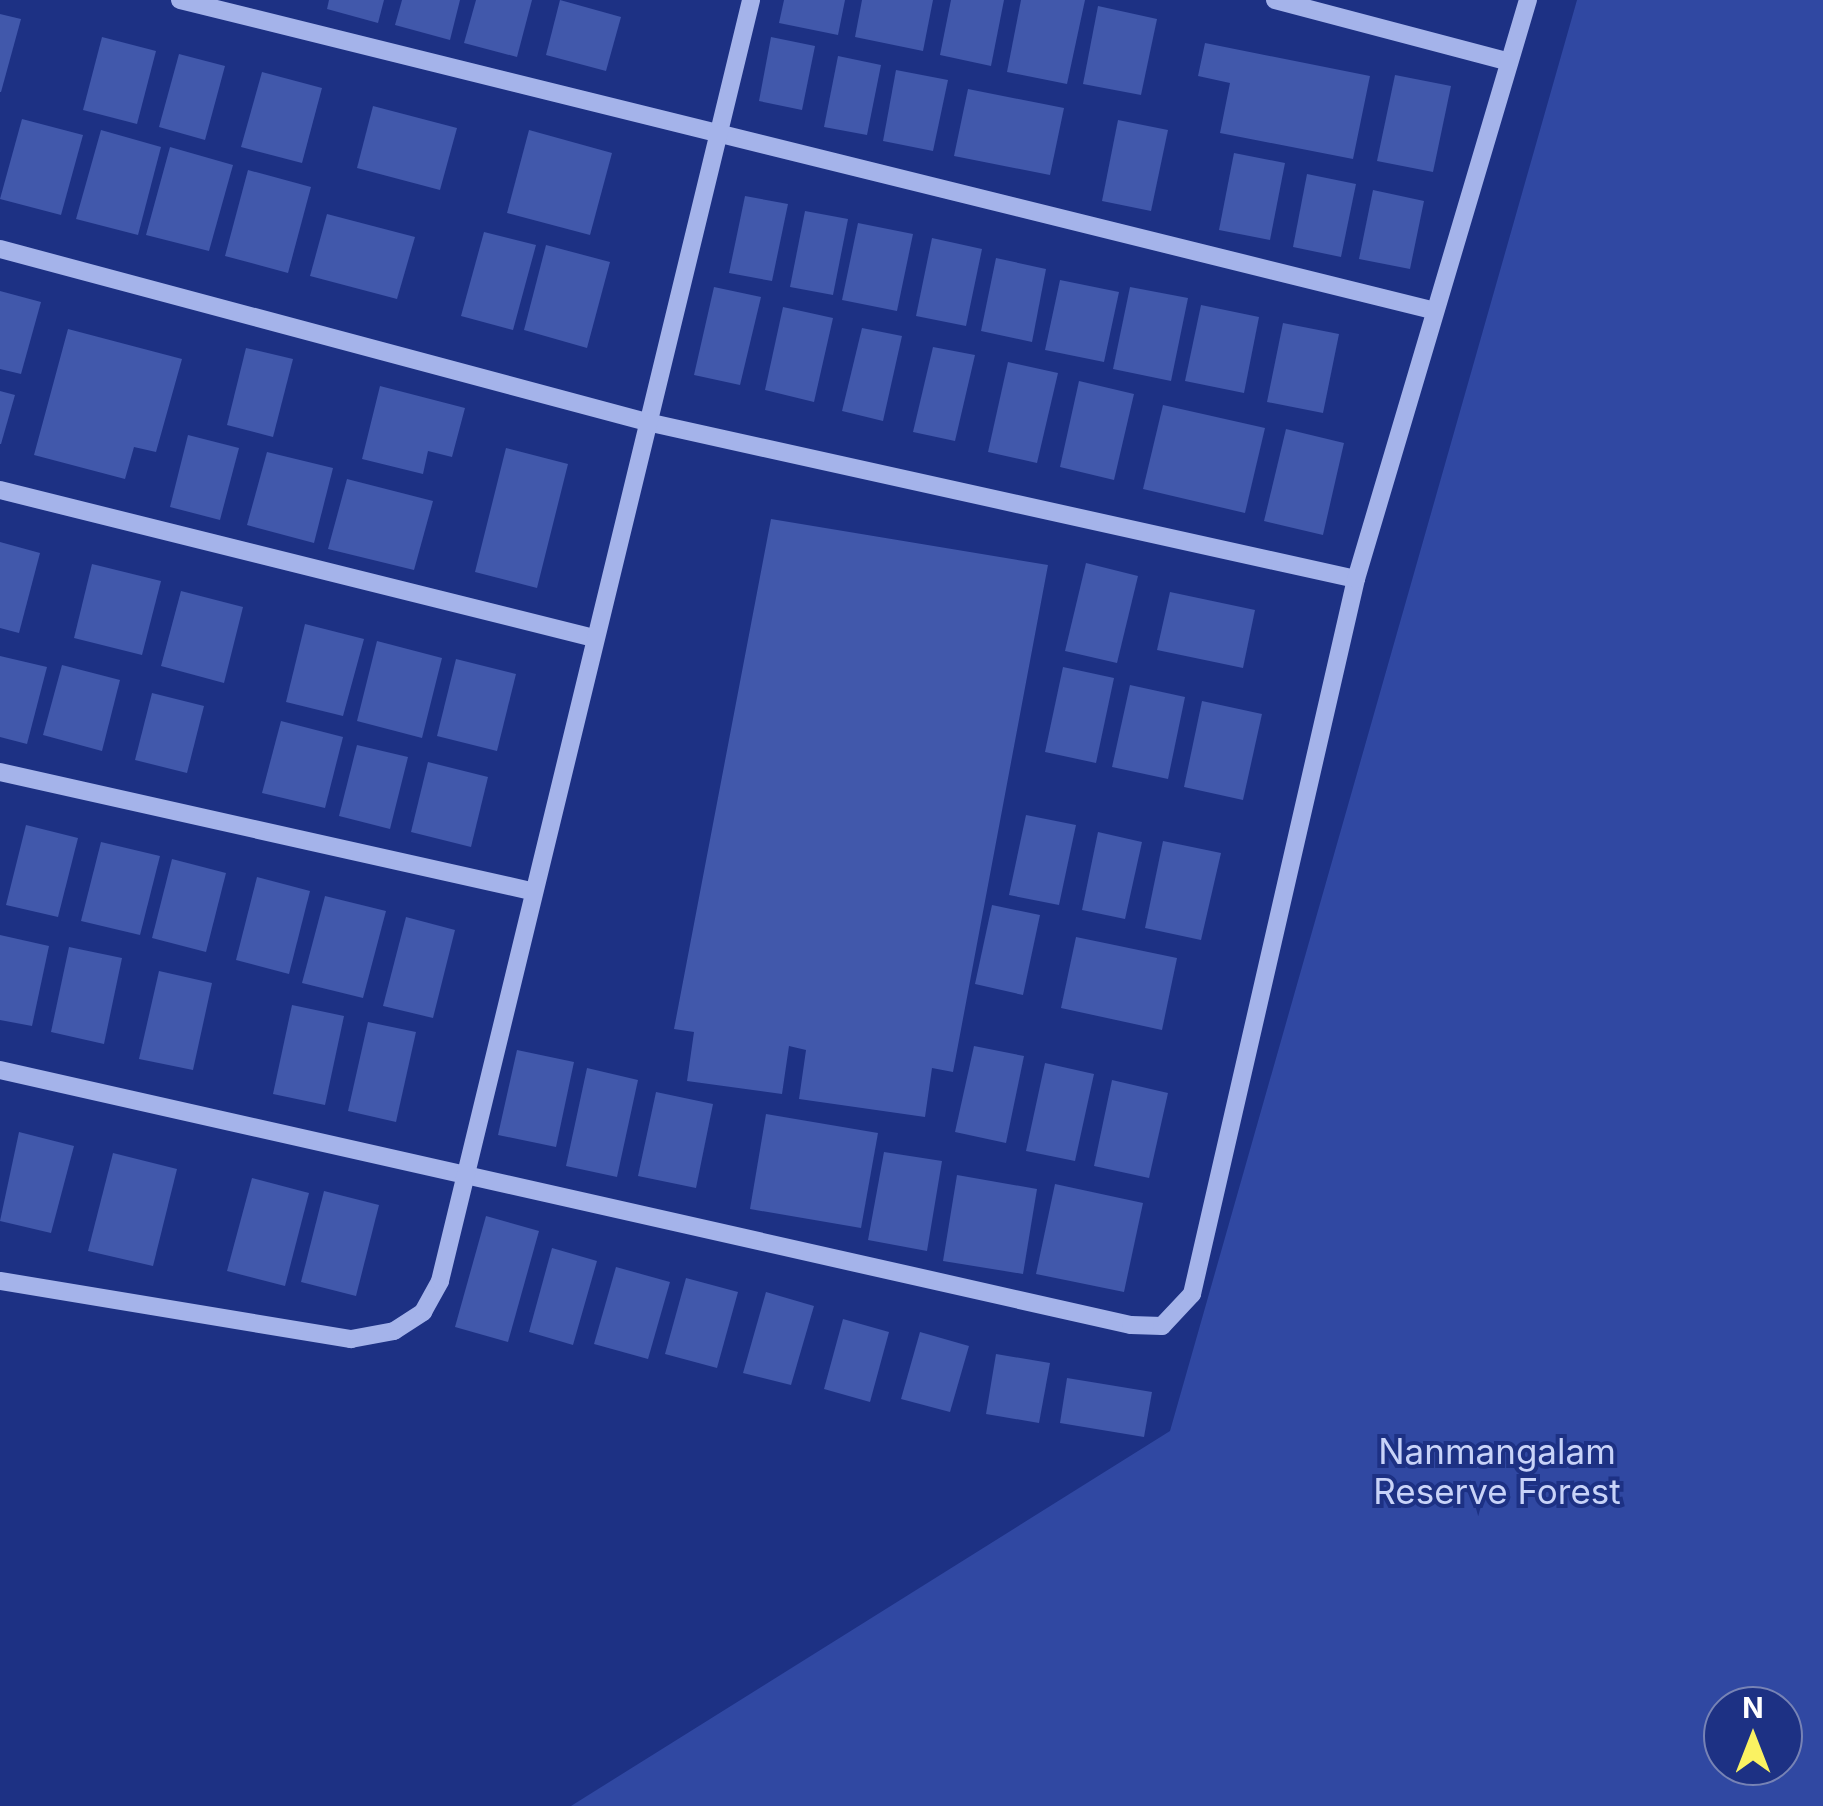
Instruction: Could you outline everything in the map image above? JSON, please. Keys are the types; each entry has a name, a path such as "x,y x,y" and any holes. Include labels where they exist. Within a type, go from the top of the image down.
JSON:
{"street":[{"path":"180,0 1432,310"},
{"path":"0,1281 351,1339 394,1330 422,1312 440,1281 461,1175 751,0"},
{"path":"1275,0 1509,62"},
{"path":"0,1070 1130,1325 1162,1326 1192,1294 1356,579 1432,310 1528,0"},
{"path":"0,249 647,422 1356,579"},
{"path":"0,490 594,638"},
{"path":"0,772 531,892"}],"green space":[{"name":"Nanmangalam Reserve Forest","path":"1577,0 1823,0 1823,1806 571,1806 1170,1431"}],"building":[{"path":"329,0 384,0 378,23 327,9"},
{"path":"402,0 460,0 450,40 395,25"},
{"path":"476,0 532,0 517,57 464,43"},
{"path":"560,0 621,17 606,71 546,55"},
{"path":"784,0 845,0 838,35 779,23"},
{"path":"862,0 933,0 923,51 855,37"},
{"path":"951,0 1004,0 991,66 940,55"},
{"path":"1021,0 1085,0 1067,84 1007,72"},
{"path":"1098,6 1157,19 1141,95 1083,84"},
{"path":"0,14 21,19 1,92 0,92"},
{"path":"102,37 156,51 137,124 83,110"},
{"path":"771,37 815,46 802,110 759,101"},
{"path":"1205,43 1370,76 1353,159 1220,133 1230,83 1198,76"},
{"path":"179,54 225,66 205,140 159,127"},
{"path":"838,56 881,65 867,135 824,127"},
{"path":"896,70 948,80 933,151 883,141"},
{"path":"262,72 322,88 302,163 241,147"},
{"path":"1395,75 1451,86 1433,172 1377,161"},
{"path":"968,89 1064,108 1050,175 954,156"},
{"path":"373,106 457,128 440,190 357,168"},
{"path":"22,119 83,135 61,215 0,199"},
{"path":"1118,120 1168,130 1151,211 1102,201"},
{"path":"101,130 161,147 138,235 76,219"},
{"path":"529,130 612,153 590,235 507,213"},
{"path":"170,147 233,165 209,251 146,235"},
{"path":"1234,153 1285,163 1270,240 1219,230"},
{"path":"248,170 311,187 288,273 225,256"},
{"path":"1307,174 1356,184 1341,257 1293,247"},
{"path":"1373,190 1424,201 1410,269 1359,259"},
{"path":"745,196 788,204 772,281 729,273"},
{"path":"805,211 848,219 833,295 790,287"},
{"path":"327,214 415,237 397,299 310,276"},
{"path":"858,223 913,234 897,311 842,300"},
{"path":"484,232 536,245 513,330 461,316"},
{"path":"932,238 982,249 966,326 916,316"},
{"path":"546,245 610,262 587,348 524,330"},
{"path":"996,258 1046,269 1032,342 981,331"},
{"path":"1060,280 1119,292 1104,362 1045,350"},
{"path":"714,287 761,297 740,385 694,375"},
{"path":"1130,287 1188,298 1171,381 1113,369"},
{"path":"0,291 41,302 21,374 0,369"},
{"path":"1201,305 1259,317 1244,393 1185,381"},
{"path":"783,307 833,318 814,402 765,390"},
{"path":"1283,323 1339,334 1323,413 1267,402"},
{"path":"862,328 902,336 883,421 842,411"},
{"path":"68,329 182,359 156,452 134,447 125,479 34,455"},
{"path":"933,347 975,355 955,441 913,432"},
{"path":"246,348 293,359 273,437 227,425"},
{"path":"1008,362 1058,373 1037,463 988,452"},
{"path":"1079,381 1134,394 1114,480 1060,467"},
{"path":"380,386 465,408 452,457 428,451 423,474 362,459"},
{"path":"0,391 15,395 1,444 0,444"},
{"path":"1163,405 1265,428 1245,513 1143,489"},
{"path":"1286,429 1344,443 1323,535 1264,521"},
{"path":"188,435 239,448 220,520 170,507"},
{"path":"506,448 568,464 537,588 475,572"},
{"path":"267,452 333,468 314,543 247,525"},
{"path":"347,479 433,501 414,570 328,549"},
{"path":"771,519 1048,565 953,1072 932,1068 925,1117 799,1099 806,1050 789,1046 782,1094 687,1081 694,1032 674,1029"},
{"path":"0,542 40,553 19,633 0,628"},
{"path":"1086,563 1138,576 1117,663 1065,651"},
{"path":"92,564 161,581 142,655 74,638"},
{"path":"181,591 243,607 224,683 161,666"},
{"path":"1170,592 1255,610 1243,668 1157,650"},
{"path":"305,624 364,639 343,716 286,702"},
{"path":"377,641 442,658 422,738 357,721"},
{"path":"0,656 47,667 27,744 0,737"},
{"path":"456,659 516,674 497,751 437,736"},
{"path":"62,665 120,680 102,751 43,735"},
{"path":"1063,667 1114,678 1096,763 1045,752"},
{"path":"1130,685 1185,697 1168,779 1112,767"},
{"path":"152,693 204,706 187,773 135,760"},
{"path":"1202,701 1262,714 1243,800 1184,787"},
{"path":"281,721 343,737 325,808 262,793"},
{"path":"357,745 408,757 390,829 339,816"},
{"path":"428,762 488,777 471,847 411,832"},
{"path":"1026,815 1076,825 1059,905 1009,895"},
{"path":"26,825 78,838 58,917 6,905"},
{"path":"1098,832 1142,842 1125,919 1082,910"},
{"path":"1163,841 1221,853 1201,940 1145,928"},
{"path":"101,842 160,856 140,935 81,921"},
{"path":"172,859 226,873 206,952 152,938"},
{"path":"257,877 310,891 289,974 236,960"},
{"path":"325,896 386,911 363,998 302,983"},
{"path":"992,905 1040,915 1023,995 975,984"},
{"path":"406,917 455,930 433,1018 383,1006"},
{"path":"0,935 49,946 32,1026 0,1020"},
{"path":"1076,937 1177,958 1162,1030 1061,1008"},
{"path":"69,947 122,958 104,1044 51,1032"},
{"path":"159,971 212,983 193,1070 139,1059"},
{"path":"292,1005 344,1016 325,1105 273,1094"},
{"path":"368,1022 416,1032 396,1122 348,1111"},
{"path":"974,1046 1024,1056 1006,1143 955,1132"},
{"path":"517,1050 574,1062 556,1147 498,1135"},
{"path":"1045,1063 1094,1074 1075,1161 1026,1151"},
{"path":"587,1068 638,1080 617,1177 566,1166"},
{"path":"1112,1080 1168,1093 1149,1178 1094,1166"},
{"path":"656,1092 713,1104 696,1188 638,1176"},
{"path":"766,1114 878,1133 861,1228 750,1209"},
{"path":"19,1132 74,1146 51,1233 0,1221"},
{"path":"884,1152 942,1161 927,1251 868,1240"},
{"path":"113,1153 177,1169 153,1266 88,1251"},
{"path":"957,1175 1037,1189 1023,1274 943,1261"},
{"path":"252,1178 309,1193 285,1286 227,1271"},
{"path":"1055,1184 1143,1203 1124,1292 1036,1274"},
{"path":"324,1191 379,1205 356,1296 301,1282"},
{"path":"486,1216 539,1231 508,1342 455,1327"},
{"path":"552,1248 597,1261 573,1345 529,1332"},
{"path":"616,1267 670,1282 648,1359 594,1344"},
{"path":"686,1278 738,1292 717,1368 665,1354"},
{"path":"766,1292 814,1306 791,1385 743,1373"},
{"path":"843,1319 889,1332 870,1402 824,1389"},
{"path":"920,1332 969,1346 950,1412 901,1399"},
{"path":"996,1354 1050,1363 1039,1423 986,1414"},
{"path":"1067,1378 1152,1392 1144,1437 1060,1423"}]}
